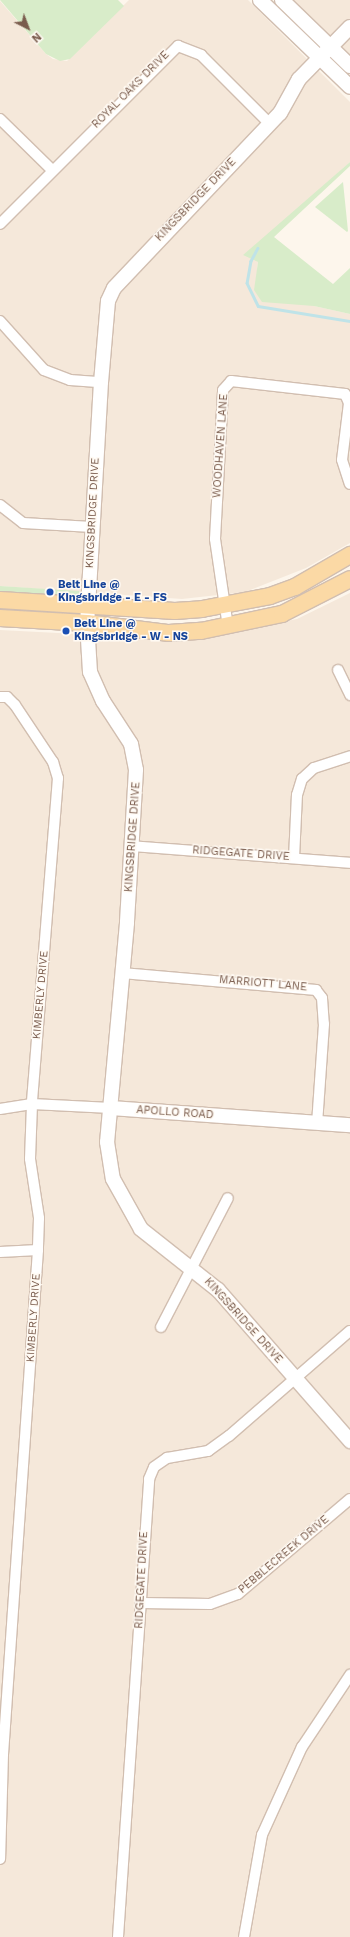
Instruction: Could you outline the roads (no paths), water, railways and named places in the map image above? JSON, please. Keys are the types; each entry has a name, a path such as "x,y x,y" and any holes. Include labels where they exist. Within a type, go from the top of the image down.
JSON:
{"main road":[{"path":"0,600 175,611 226,605 295,587 350,555"},
{"path":"0,618 87,623 169,633 228,627 302,607 350,580"}],"street":[{"path":"260,0 350,87"},
{"path":"282,0 350,66"},
{"name":"KINGSBRIDGE DRIVE","path":"350,27 299,79 286,105 270,123 114,288 108,302 101,382 87,623 90,672 103,702 118,720 131,744 136,770 111,1108 109,1160 121,1199 154,1243 191,1268 218,1290 350,1441"},
{"name":"ROYAL OAKS DRIVE","path":"0,224 52,170 178,46 201,55 270,123"},
{"path":"0,119 52,170"},
{"path":"0,321 44,370 70,380 101,382"},
{"name":"WOODHAVEN LANE","path":"228,627 226,605 214,539 223,390 231,381 345,394 349,403 342,460 350,484"},
{"path":"0,505 23,523 92,527"},
{"path":"338,670 350,695"},
{"name":"KIMBERLY DRIVE","path":"0,697 7,697 15,705 53,762 58,778 32,1104 30,1159 38,1218 38,1250 4,1692 0,1859"},
{"path":"294,858 297,796 302,779 314,768 350,756"},
{"name":"RIDGEGATE DRIVE","path":"131,846 350,863"},
{"name":"MARRIOTT LANE","path":"122,973 316,990 322,998 324,1024 317,1123"},
{"name":"APOLLO ROAD","path":"0,1109 32,1104 111,1108 350,1125"},
{"path":"161,1327 228,1198"},
{"path":"0,1252 38,1250"},
{"name":"RIDGEGATE DRIVE","path":"118,1937 148,1487 154,1467 167,1458 208,1450 350,1331"},
{"name":"PEBBLECREEK DRIVE","path":"141,1603 210,1604 238,1594 350,1499"},
{"path":"244,1937 262,1836 302,1747 350,1675"}],"waterway":[{"path":"258,248 251,261 247,283 258,306 350,321"}],"place":[{"name":"Belt Line @ Kingsbridge - E - FS","path":"50,592"},
{"name":"Belt Line @ Kingsbridge - W - NS","path":"66,631"}]}
